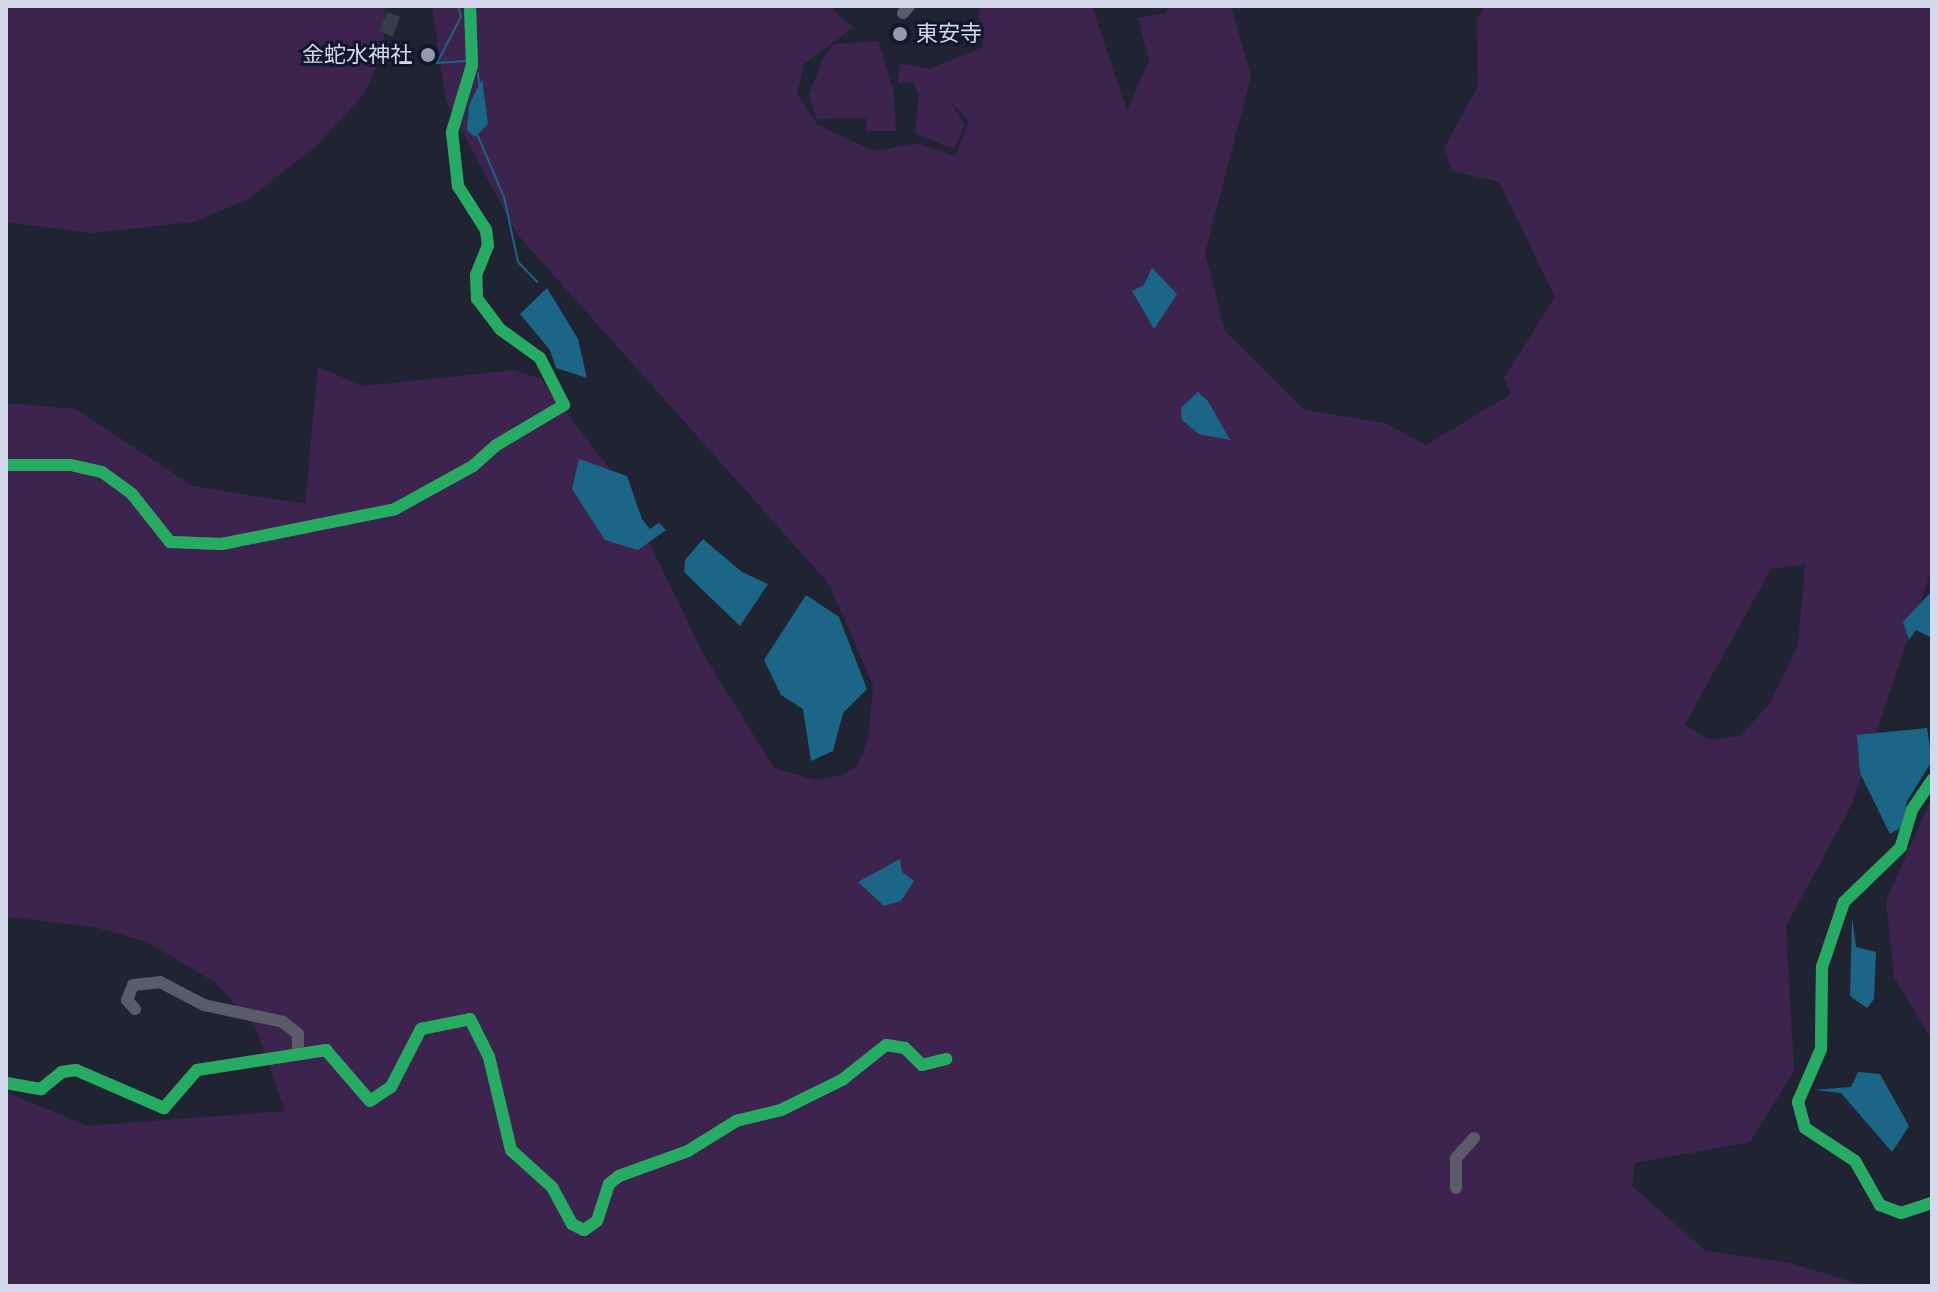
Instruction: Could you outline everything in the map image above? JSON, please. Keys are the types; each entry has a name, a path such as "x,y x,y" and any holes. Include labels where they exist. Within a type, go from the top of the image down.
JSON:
{"street":[{"path":"6,465 71,465 102,472 132,494 170,542 222,544 395,509 473,466 495,446 564,405 540,358 500,329 477,299 476,275 488,246 486,230 458,186 452,132 472,65 470,6"},
{"path":"1932,780 1912,810 1901,847 1844,902 1822,967 1821,1049 1798,1111 1811,1134 1855,1161 1880,1205 1901,1213 1932,1203"},
{"path":"135,1009 127,1000 133,985 160,982 204,1005 283,1022 298,1034 298,1051"},
{"path":"6,1083 41,1089 62,1072 76,1070 164,1108 197,1070 298,1051 326,1050 375,1100 396,1079 421,1029 473,1021 489,1057 511,1150 552,1187 572,1224 584,1230 597,1221 609,1184 619,1176 688,1151 736,1121 781,1110 842,1080 886,1045 905,1048 922,1065 946,1059"},
{"path":"1456,1188 1456,1158 1474,1138"}],"shaded area":[{"path":"6,6 385,6 383,52 364,94 316,146 249,199 194,222 92,233 6,222"},
{"path":"432,6 836,6 832,10 854,27 804,64 797,94 818,125 875,152 915,143 955,156 969,121 948,99 965,124 954,149 915,134 919,96 914,82 898,83 899,63 929,69 983,47 978,6 1092,6 1127,110 1149,61 1138,18 1166,13 1168,6 1231,6 1251,76 1205,253 1225,331 1304,410 1385,423 1426,445 1511,394 1504,378 1555,297 1499,182 1452,171 1444,148 1478,86 1477,17 1486,6 1932,6 1932,568 1851,806 1786,926 1794,1071 1750,1142 1635,1163 1632,1186 1706,1251 1790,1263 1866,1286 6,1286 6,1092 87,1126 285,1111 256,1028 216,983 147,942 95,927 6,917 6,403 76,409 193,486 305,504 318,367 364,386 514,370 541,379 619,481 705,657 774,768 815,780 843,775 859,764 869,734 873,685 829,584 517,234 446,101","holes":["1805,564 1798,645 1770,703 1740,736 1709,740 1685,724 1771,569"]},
{"path":"878,41 894,92 896,131 867,131 866,118 816,119 809,94 824,56 834,44"},
{"path":"1932,797 1932,1040 1894,977 1886,901"}],"water":[{"path":"482,79 488,124 475,137 467,130 469,105"},
{"path":"1152,268 1177,294 1154,329 1132,291 1144,285"},
{"path":"547,288 578,339 587,378 556,368 550,350 520,314"},
{"path":"1198,392 1208,401 1230,440 1199,434 1182,420 1181,408"},
{"path":"579,459 627,476 642,519 650,529 659,523 666,530 638,550 605,540 572,489"},
{"path":"703,539 742,572 768,584 740,626 684,572 685,560"},
{"path":"1932,591 1932,638 1916,630 1909,640 1903,622"},
{"path":"806,595 839,617 867,689 843,713 833,751 811,761 803,709 781,695 764,660"},
{"path":"1927,728 1932,761 1907,801 1902,827 1890,834 1860,773 1857,735"},
{"path":"900,859 902,872 914,881 901,901 884,906 858,882"},
{"path":"1852,917 1856,947 1876,952 1874,999 1867,1008 1850,996"},
{"path":"1858,1072 1880,1074 1909,1126 1892,1152 1841,1093 1814,1090 1851,1087"}],"building":[{"name":"金蛇水神社","path":"387,12 400,17 393,37 379,32"}],"waterway":[{"path":"458,6 461,17 437,63 465,61"},
{"path":"478,73 479,85"},
{"path":"477,134 504,197 518,262 537,282"}],"cycle path":[{"path":"6,465 71,465 102,472 132,494 170,542 222,544 395,509 473,466 495,446 564,405 540,358 500,329 477,299 476,275 488,246 486,230 458,186 452,132 472,65 470,6"},
{"path":"1932,780 1912,810 1901,847 1844,902 1822,967 1821,1049 1798,1102 1805,1128 1855,1161 1880,1205 1901,1213 1932,1203"},
{"path":"6,1083 41,1089 62,1072 76,1070 164,1108 197,1070 326,1050 370,1101 391,1087 421,1029 470,1019 489,1057 511,1150 552,1187 572,1224 584,1230 597,1221 609,1184 619,1176 688,1151 736,1121 781,1110 842,1080 886,1045 905,1048 922,1065 946,1059"}],"place":[{"name":"東安寺","path":"900,34"},
{"name":"金蛇水神社","path":"428,55"}]}
